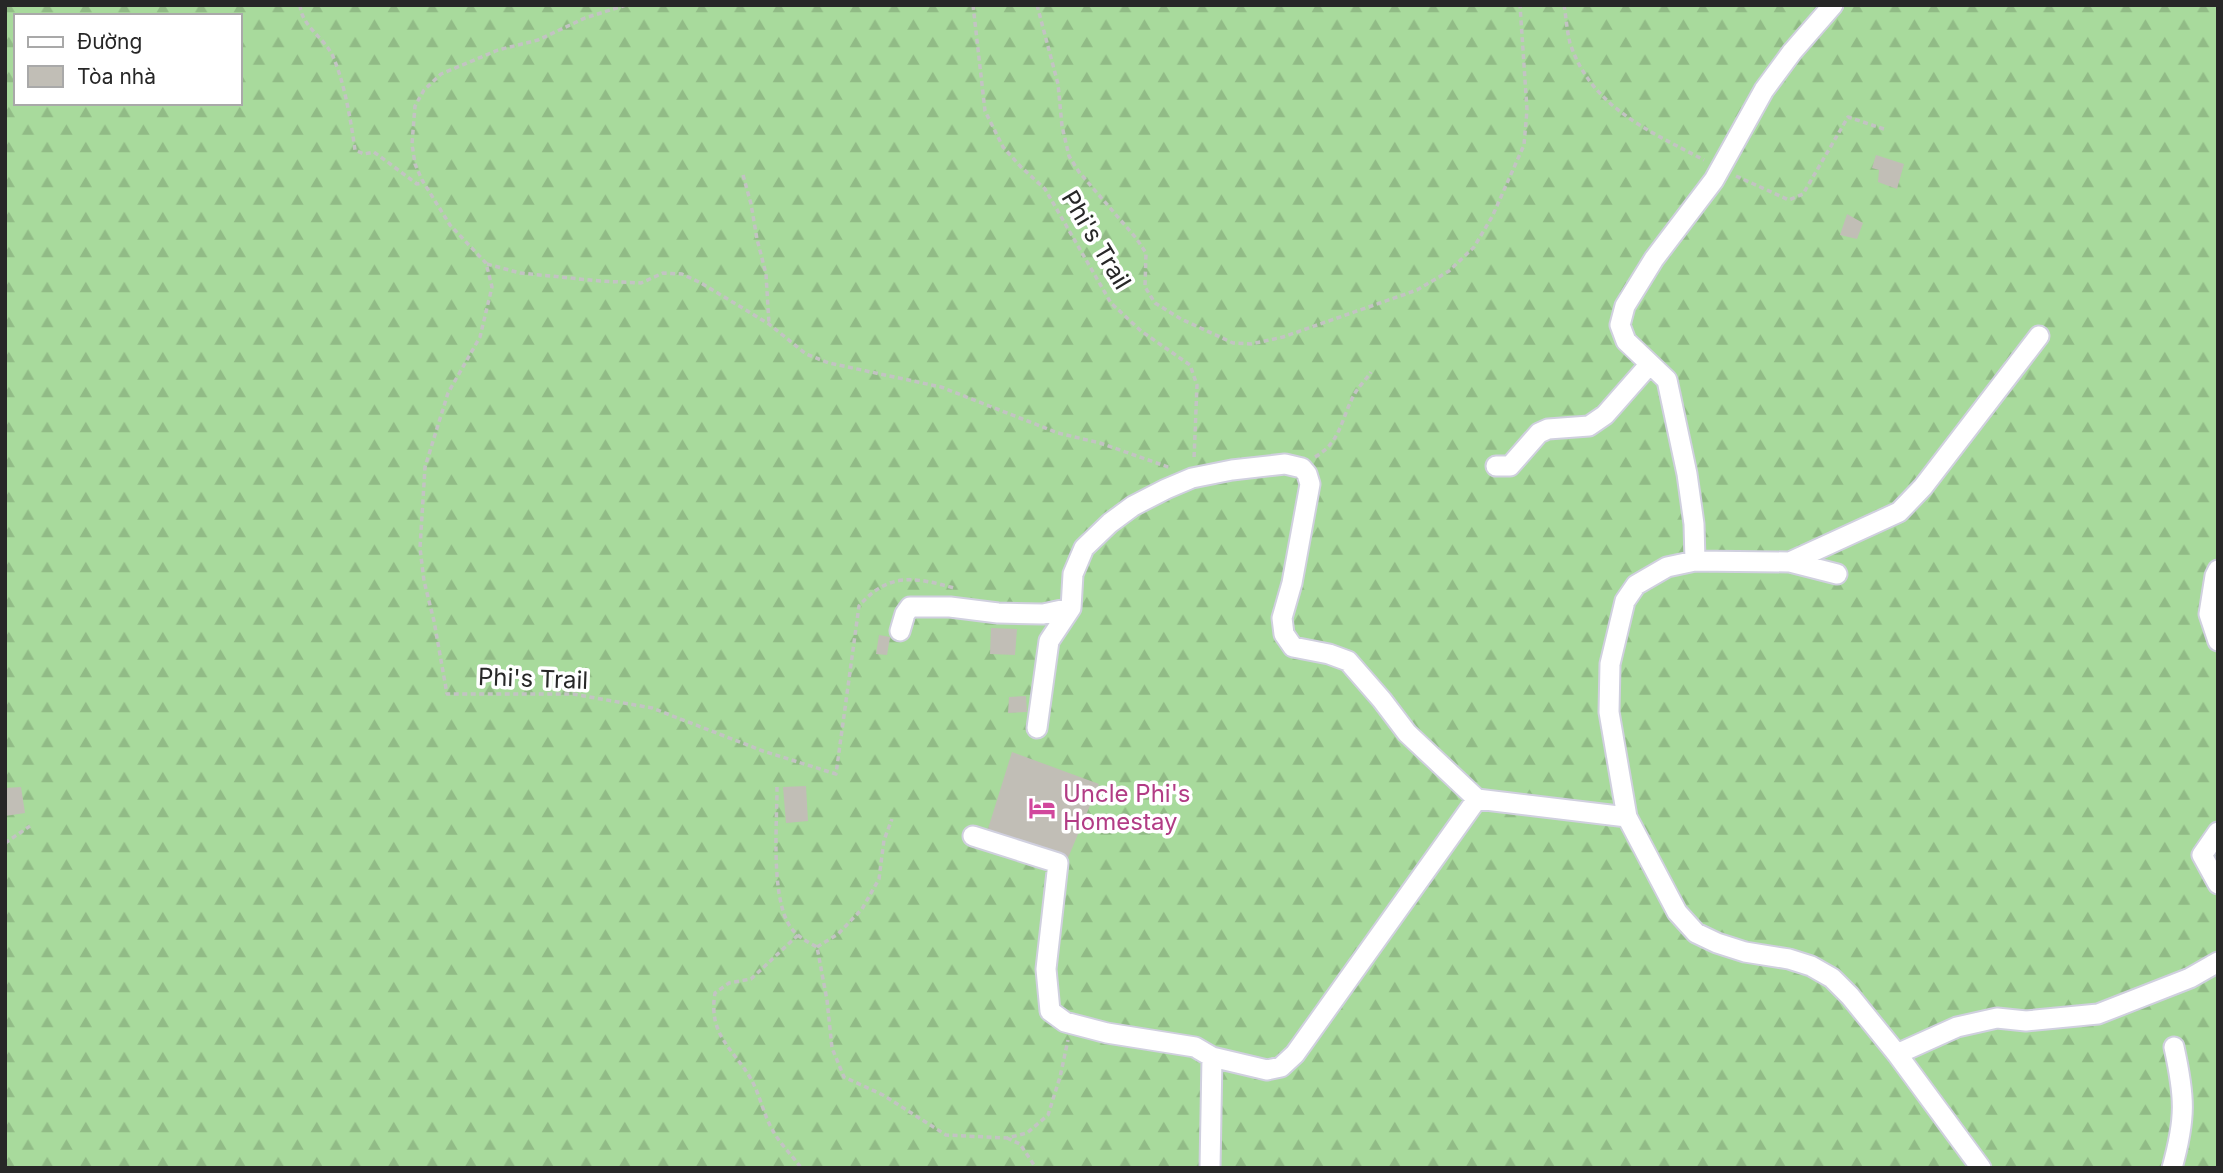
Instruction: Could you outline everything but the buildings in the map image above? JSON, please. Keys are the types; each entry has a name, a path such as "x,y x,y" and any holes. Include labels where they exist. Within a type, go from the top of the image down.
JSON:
{"street":[{"path":"1695,561 1694,524 1687,474 1667,380 1626,341 1620,325 1625,306 1654,259 1721,169 1764,90 1792,52 1833,5"},
{"path":"1790,562 1899,512 1923,486 2039,336"},
{"path":"1496,466 1510,466 1532,439 1548,429 1589,426 1605,415 1649,365"},
{"path":"1037,728 1049,641 1070,608 1073,573 1084,548 1133,506 1192,478 1232,470 1294,465 1302,468 1310,484 1292,583 1282,618 1284,634 1293,647 1348,661 1407,733 1477,799 1627,817"},
{"path":"1838,574 1790,562 1695,561 1667,567 1636,585 1625,601 1610,664 1609,712 1627,817 1678,912 1696,933 1745,952 1789,959 1811,966 1832,978 1897,1054 1981,1168"},
{"path":"2218,570 2209,614 2218,641"},
{"path":"900,631 910,607 950,607 998,613 1043,614 1070,608"},
{"path":"973,836 1058,863 1046,969 1050,1011 1065,1022 1107,1033 1195,1047 1212,1057 1266,1070 1281,1067 1295,1054 1477,799"},
{"path":"2218,832 2202,855 2218,884"},
{"path":"1897,1054 1957,1027 1997,1018 2026,1021 2098,1014 2190,978 2218,962"},
{"path":"2172,1168 2180,1139 2184,1104 2174,1047"},
{"path":"1210,1168 1212,1057"}],"path":[{"path":"300,5 305,23 315,31 335,61 355,150 364,154 374,152 417,184 424,182"},
{"path":"626,5 585,18 538,40 498,50 441,74 424,90 415,106 412,144 415,164 450,225 487,264 520,273 600,281 641,283 663,273 682,274 769,324 806,354 829,363 941,387 1058,433 1155,461 1192,478"},
{"name":"Phi's Trail","path":"973,5 985,111 1003,147 1045,189 1111,303 1141,331 1190,365 1197,385 1192,478"},
{"path":"1037,5 1058,84 1062,126 1069,156 1079,172 1146,253 1145,287 1155,303 1181,319 1233,343 1251,344 1283,337 1417,290 1449,271 1474,247 1492,217 1524,145 1527,110 1520,5"},
{"path":"1563,5 1570,43 1590,84 1632,122 1721,169 1789,200 1803,194 1848,117 1884,129"},
{"path":"743,175 766,274 769,324"},
{"name":"Phi's Trail","path":"487,264 492,287 480,337 448,393 425,467 420,548 447,694 573,694 652,708 764,751 836,774 849,663 859,606 879,587 909,579 957,589"},
{"path":"1294,465 1309,461 1326,451 1339,435 1354,395 1371,372"},
{"path":"777,787 777,880 788,924 798,935 817,947 827,1000 832,1048 844,1077 883,1095 946,1135 1007,1138 1027,1133 1048,1115 1068,1041 1076,1025"},
{"path":"817,947 838,934 862,909 879,879 884,840 892,819"},
{"path":"5,843 30,826"},
{"path":"798,935 751,979 729,983 715,993 712,1008 714,1024 725,1045 750,1079 772,1131 802,1168"},
{"path":"1007,1138 1020,1144 1036,1168"}],"green space":[{"path":"5,5 2218,5 2218,1168 5,1168"}],"place":[{"name":"Uncle Phi's Homestay","path":"1042,808"}]}
